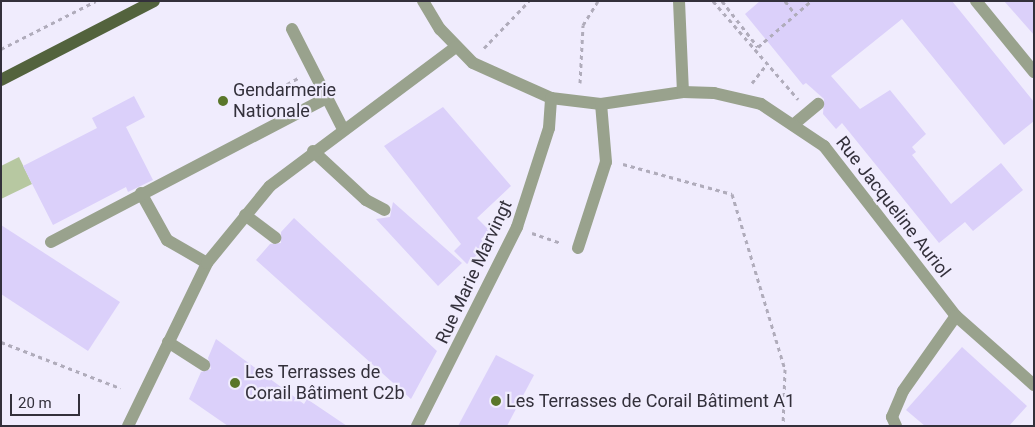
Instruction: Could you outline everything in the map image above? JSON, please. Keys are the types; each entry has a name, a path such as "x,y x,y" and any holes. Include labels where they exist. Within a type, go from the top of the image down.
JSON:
{"main road":[{"path":"1,80 154,1"}],"street":[{"name":"Rue Jacqueline Auriol","path":"423,1 456,47 473,63 551,98 601,104 683,92 747,100 761,104 824,146 956,316 1034,385"},
{"path":"678,1 683,92"},
{"path":"976,1 1034,72"},
{"path":"292,29 325,99 343,129"},
{"path":"128,426 206,263 270,186 313,151 456,47"},
{"name":"Rue Marie Marvingt","path":"417,426 517,227 549,128 551,98"},
{"path":"51,242 325,99"},
{"path":"578,248 606,160 601,104"},
{"path":"793,125 814,108"},
{"path":"313,151 366,200 385,210"},
{"path":"141,194 167,240 206,263"},
{"path":"245,215 275,238"},
{"path":"896,426 892,417 903,391 956,316"},
{"path":"168,342 204,366"}],"path":[{"path":"1,49 96,1"},
{"path":"473,63 529,1"},
{"path":"579,101 584,25 598,1"},
{"path":"713,1 767,64 814,108"},
{"path":"722,1 758,47 811,1"},
{"path":"785,1 796,14"},
{"path":"747,100 752,82 767,64"},
{"path":"606,160 732,194 785,369 783,426"},
{"path":"517,227 578,248"},
{"path":"1,342 120,388"}],"green space":[{"path":"19,157 32,184 1,199 1,166"}],"building":[{"path":"760,1 952,1 1034,102 1034,121 1004,145 902,19 831,76 860,109 890,90 926,134 912,147 916,152 912,155 951,204 1001,163 1023,190 973,231 965,222 939,243 842,123 836,129 823,114 824,99 806,83 803,85 745,14"},
{"path":"1004,1 1034,1 1034,35"},
{"path":"134,96 145,117 126,127 153,180 128,192 126,187 53,225 23,166 97,128 92,118"},
{"path":"443,107 511,186 477,218 490,231 481,239 487,246 467,264 454,251 461,244 384,146"},
{"path":"393,202 462,263 438,286 376,219 390,217"},
{"path":"294,218 437,351 411,399 256,260 270,244 281,243 281,232"},
{"path":"1,225 120,302 88,351 1,294"},
{"name":"Les Terrasses de Corail Bâtiment C2b","path":"216,339 304,404 307,399 347,426 228,426 189,399 201,372 211,369 208,358"},
{"path":"962,347 1027,406 1009,426 925,426 906,410"},
{"name":"Les Terrasses de Corail Bâtiment A1","path":"496,355 534,375 507,426 458,426"}],"place":[{"name":"Gendarmerie Nationale","path":"223,101"},
{"name":"Les Terrasses de Corail Bâtiment C2b","path":"235,383"},
{"name":"Les Terrasses de Corail Bâtiment A1","path":"496,401"}]}
